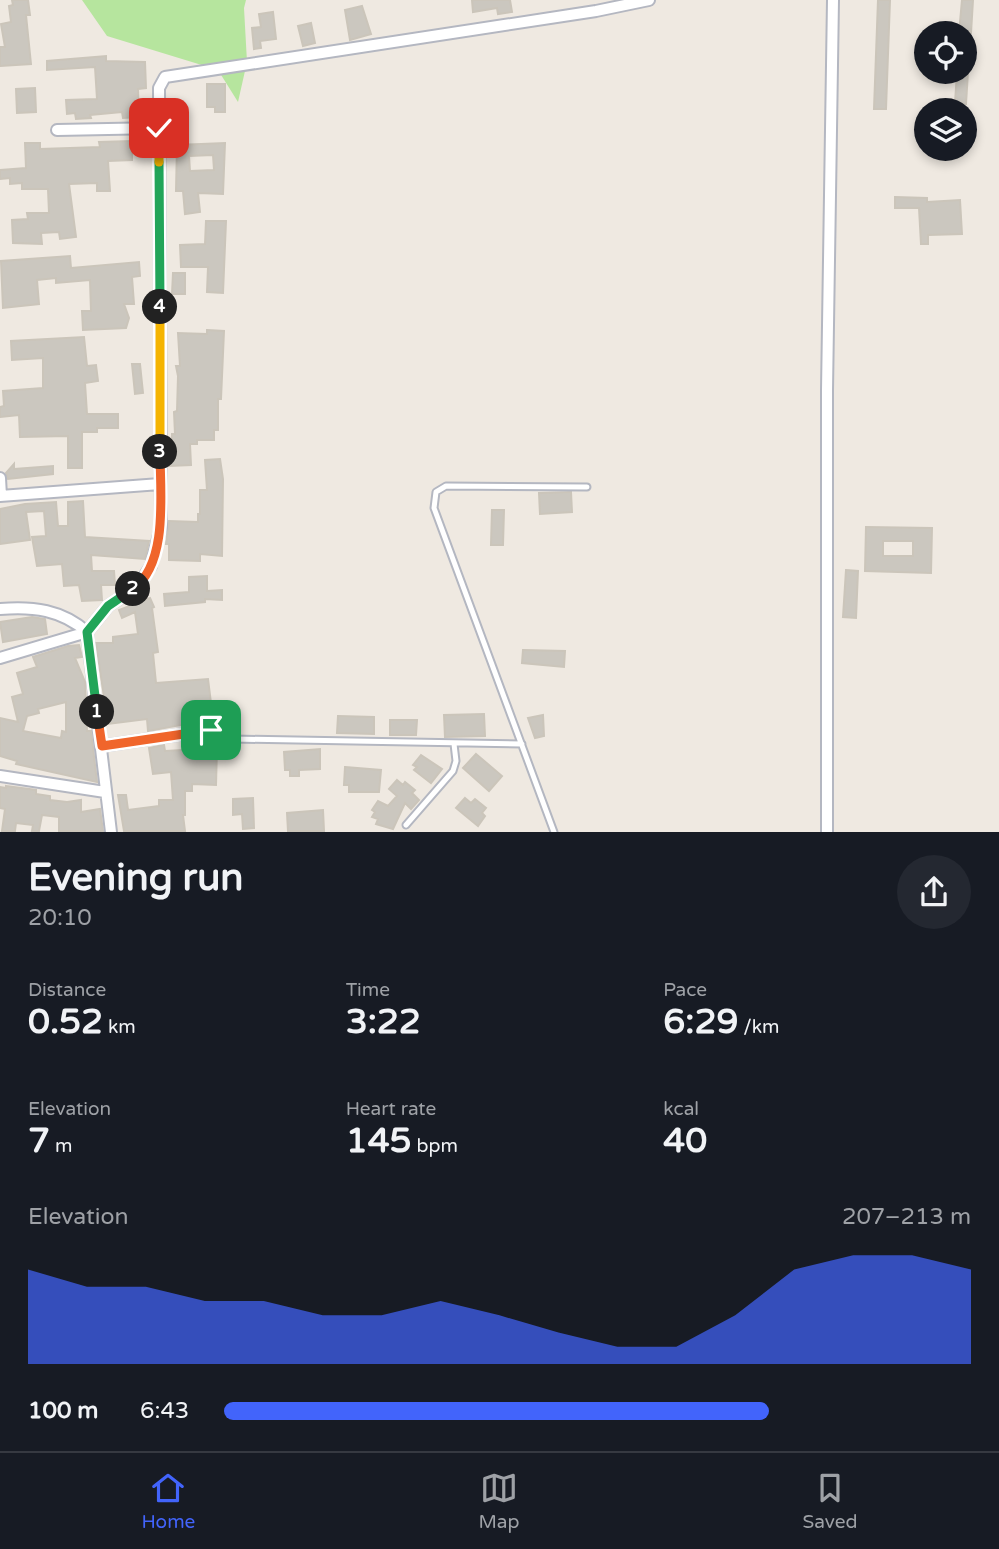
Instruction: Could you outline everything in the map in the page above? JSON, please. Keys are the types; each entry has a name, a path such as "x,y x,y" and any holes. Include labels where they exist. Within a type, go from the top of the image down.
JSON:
{"street":[{"path":"0,658 87,632 108,606 138,586 151,566 161,527 159,88 165,77 596,11 649,0"},
{"path":"827,831 827,390 833,0"},
{"path":"57,130 159,128"},
{"path":"0,478 1,496 160,484"},
{"path":"0,608 36,608 60,614 75,621 87,632 111,831"},
{"path":"102,746 211,730"},
{"path":"0,776 105,792"}],"lane":[{"path":"554,831 434,508 436,492 446,486 587,487"},
{"path":"233,739 522,744"},
{"path":"406,825 453,771 456,761 454,744"}],"green space":[{"path":"82,0 246,0 244,8 247,62 238,102 218,70 107,36"}],"building":[{"path":"12,0 28,0 30,15 26,15 31,64 0,66 0,47 5,47 1,24 11,22 9,6 13,5"},
{"path":"472,0 510,0 512,12 498,14 497,8 473,12"},
{"path":"878,0 890,0 886,109 874,109"},
{"path":"962,0 973,0 972,21 960,21"},
{"path":"362,6 371,34 350,40 345,10"},
{"path":"273,12 276,39 260,41 261,48 254,49 252,28 261,27 259,14"},
{"path":"311,23 315,43 303,46 298,26"},
{"path":"106,56 106,61 145,62 146,88 138,89 139,117 123,118 122,112 76,119 75,113 67,114 66,100 97,99 95,67 47,70 47,61"},
{"path":"207,84 225,84 225,112 215,112 215,107 207,107"},
{"path":"956,84 967,84 966,98 955,98"},
{"path":"35,88 36,112 17,113 16,89"},
{"path":"132,141 132,160 108,161 110,191 97,191 97,183 69,184 76,237 60,239 59,232 41,233 42,244 13,243 12,220 28,219 27,213 49,213 48,189 22,189 22,183 10,184 10,178 0,179 0,170 26,168 25,143 40,143 40,149 100,147 99,142"},
{"path":"225,143 223,194 198,193 200,212 185,214 183,191 176,191 177,145","holes":["213,155 214,170 190,171 189,156"]},
{"path":"895,197 927,198 927,202 960,200 962,234 928,235 928,244 921,244 919,208 895,208"},
{"path":"206,221 226,221 223,293 207,292 208,267 181,267 180,245 205,244"},
{"path":"70,256 71,268 139,262 140,276 132,277 134,304 124,304 129,318 126,328 83,330 82,311 91,311 90,280 56,283 56,278 37,280 39,304 3,308 1,261"},
{"path":"173,273 185,273 185,294 172,294"},
{"path":"207,330 224,331 218,430 214,430 214,440 197,440 197,444 190,444 191,465 169,466 172,434 175,434 174,412 177,411 176,366 180,366 178,333 207,334"},
{"path":"84,337 87,366 96,365 98,381 85,383 87,414 118,414 118,428 97,428 97,432 82,432 82,468 68,468 68,436 20,437 19,415 0,417 0,407 4,406 3,391 43,388 43,358 12,360 11,341"},
{"path":"132,364 140,364 143,393 135,394"},
{"path":"220,459 223,479 222,556 200,554 200,561 169,560 169,544 166,544 169,521 198,522 200,490 207,490 205,460"},
{"path":"14,464 14,469 53,466 53,474 8,479 6,473"},
{"path":"571,492 572,512 540,514 539,493"},
{"path":"83,501 85,537 149,541 145,559 91,555 92,571 114,571 115,585 101,585 102,600 82,601 79,585 64,586 62,564 37,566 32,537 46,536 44,511 26,512 30,540 0,544 0,509 56,502 58,526 68,526 68,502"},
{"path":"492,510 504,510 503,545 491,545"},
{"path":"866,527 932,528 931,573 865,571","holes":["883,541 913,541 913,556 883,556"]},
{"path":"846,570 858,571 856,618 843,617"},
{"path":"207,576 207,591 222,590 222,600 205,599 205,602 165,606 164,594 189,592 189,577"},
{"path":"150,598 154,607 158,652 153,653 156,683 208,679 213,719 148,731 147,719 108,724 96,643 113,643 113,637 138,634 135,612 122,618 119,610"},
{"path":"32,617 45,619 47,634 3,642 0,622"},
{"path":"79,645 82,657 75,658 85,682 87,731 91,731 97,782 16,764 17,761 0,756 0,718 18,722 12,697 23,694 17,673 37,667 33,657","holes":["66,702 66,732 62,731 61,738 23,731 27,716 39,713 38,709"]},
{"path":"523,650 565,651 564,667 522,663"},
{"path":"484,714 485,736 445,737 444,715"},
{"path":"543,715 544,736 535,738 528,718"},
{"path":"338,716 374,717 374,734 337,733"},
{"path":"390,720 417,720 416,735 390,735"},
{"path":"164,745 165,751 217,748 216,785 192,784 192,791 185,791 185,831 124,831 118,795 126,795 128,810 159,806 159,800 173,800 171,772 153,774 149,748"},
{"path":"320,749 320,769 299,770 299,776 290,776 290,770 285,770 284,752"},
{"path":"476,754 502,776 489,791 463,768"},
{"path":"421,755 442,769 431,783 414,770 417,767 413,765"},
{"path":"345,767 381,770 379,792 349,792 349,785 344,785"},
{"path":"397,780 403,785 405,782 415,790 412,793 419,800 411,809 405,803 393,829 376,824 378,819 372,817 375,812 372,810 378,801 388,806 397,796 389,789"},
{"path":"0,787 36,790 36,794 50,796 50,800 81,800 81,812 100,809 103,831 59,831 59,817 42,815 39,831 32,831 33,825 16,823 15,831 2,831 5,809 0,808"},
{"path":"253,798 254,828 243,829 242,814 233,815 233,799"},
{"path":"465,798 471,803 475,799 486,808 482,813 485,816 478,826 456,808"},
{"path":"323,810 324,831 288,831 287,813"}],"route":[{"path":"159,128 161,527 151,566 138,586 108,606 87,632 102,746 211,730"}]}
